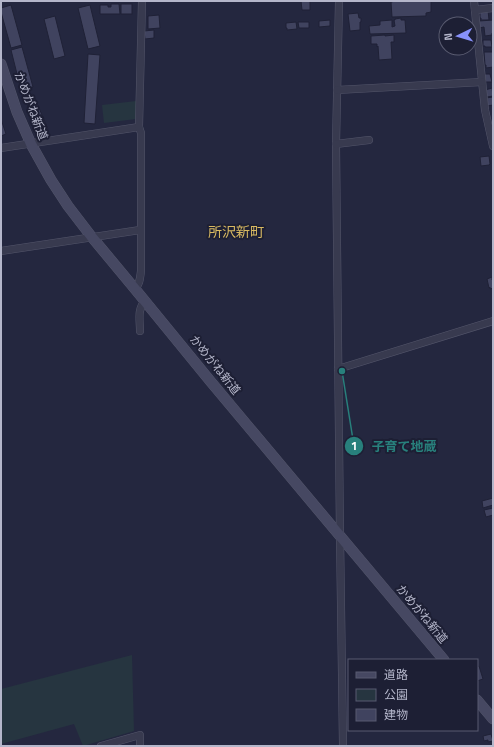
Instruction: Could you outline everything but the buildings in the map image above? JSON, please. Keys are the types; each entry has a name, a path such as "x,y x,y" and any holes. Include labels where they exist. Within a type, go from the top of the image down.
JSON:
{"street":[{"path":"136,289 140,282 141,271 141,133 139,127 142,1"},
{"path":"339,1 336,144 343,746"},
{"path":"474,1 485,110 493,146"},
{"path":"475,10 493,8"},
{"name":"かめがね新道","path":"1,64 17,112 31,144 60,194 91,236 443,659"},
{"path":"337,90 482,82"},
{"path":"1,148 139,127"},
{"path":"336,144 369,140"},
{"path":"1,250 140,230"},
{"path":"140,331 140,310 145,301"},
{"path":"338,369 493,321"},
{"path":"478,701 493,719"},
{"path":"101,746 140,735 140,746"}],"green space":[{"path":"136,101 136,119 104,123 102,105"},
{"path":"132,655 134,731 83,746 74,724 1,744 1,689"}],"place":[{"name":"子育て地蔵","path":"342,371"}],"district":[{"name":"所沢新町","path":"236,232"}]}
